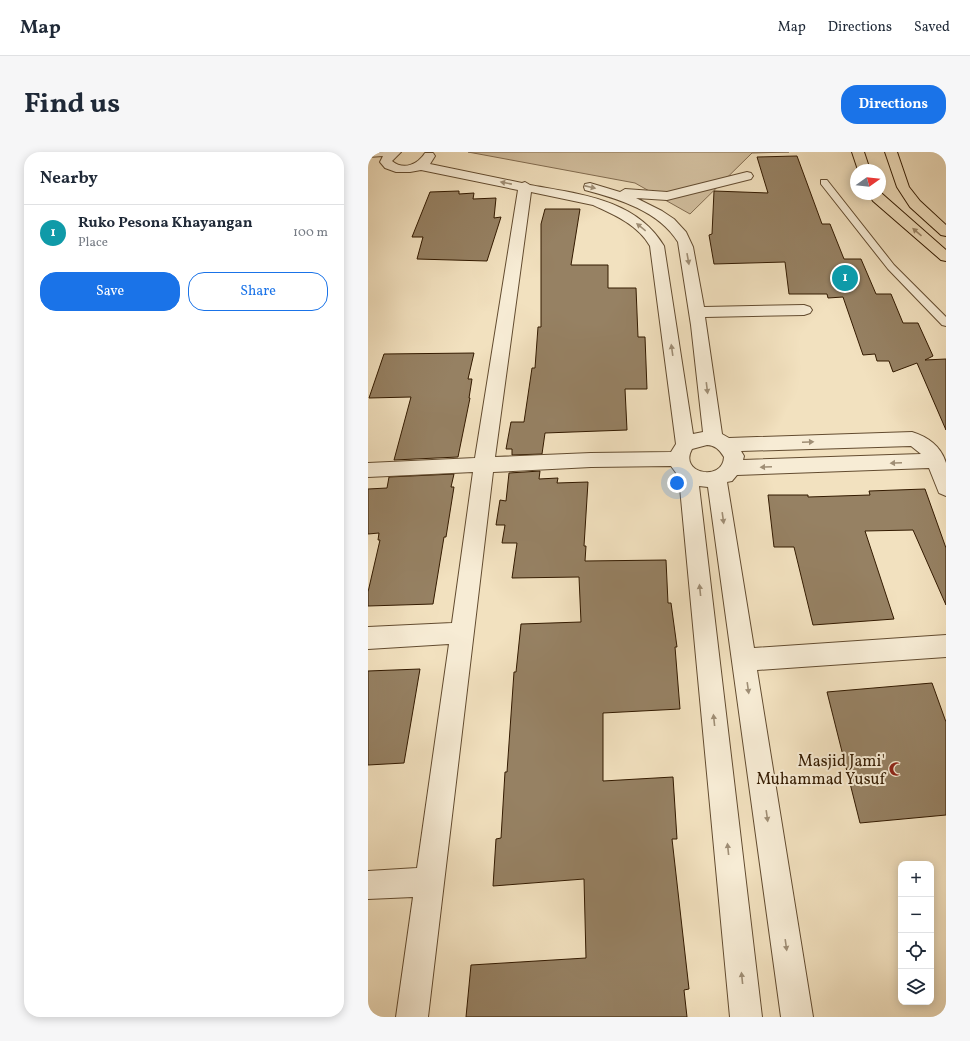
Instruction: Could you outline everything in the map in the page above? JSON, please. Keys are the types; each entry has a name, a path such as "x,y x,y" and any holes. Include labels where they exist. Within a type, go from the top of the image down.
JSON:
{"highway":[{"path":"858,152 862,164"},
{"path":"891,152 904,187 915,204 946,232"},
{"path":"880,200 946,257"}],"street":[{"path":"368,163 389,157 388,156 395,152"},
{"path":"368,153 389,157"},
{"path":"420,166 430,158 427,153"},
{"path":"427,153 444,157"},
{"path":"389,157 392,167 398,169 420,166 525,186 597,202 624,214 642,227 653,237 657,246 684,459 746,1017"},
{"path":"475,163 612,192 667,196 747,176"},
{"path":"412,1017 484,464 525,186"},
{"path":"612,192 632,200 664,219 685,242 720,442 734,456 725,473 744,660 797,1017"},
{"path":"697,312 804,310"},
{"path":"684,459 698,438 720,442 912,439 918,440 930,451 946,488"},
{"path":"368,470 484,464 684,459"},
{"path":"684,459 702,480 725,473 935,461"},
{"path":"368,638 462,633"},
{"path":"744,660 946,646"},
{"path":"368,885 429,882"}],"lane":[{"path":"824,182 891,266 946,323"}],"shaded area":[{"path":"468,152 789,152 752,153 690,214 635,183"}],"building":[{"path":"797,156 822,224 830,224 844,259 861,259 876,294 891,294 903,323 918,323 933,356 925,360 946,359 946,430 917,363 893,372 889,361 877,361 875,354 863,355 843,297 828,298 827,294 789,294 785,262 714,264 709,235 712,234 714,191 768,193 757,157"},
{"path":"459,191 459,194 474,193 473,199 496,198 494,218 501,217 487,261 417,259 423,237 412,237 430,192"},
{"path":"545,209 580,209 571,265 608,265 608,288 636,288 638,337 645,337 647,389 625,389 627,430 545,433 542,454 512,455 512,449 506,449 511,422 524,422 532,368 535,368 538,327 541,327 541,224"},
{"path":"474,353 468,379 472,379 470,398 458,457 394,460 411,397 369,398 384,354"},
{"path":"540,471 539,479 558,478 557,483 588,482 584,546 586,546 585,561 666,560 668,603 671,603 677,647 675,647 680,709 603,713 603,781 673,777 677,839 672,839 689,989 684,990 687,1017 466,1017 471,965 586,958 584,879 493,886 496,839 501,838 514,672 516,672 521,624 581,622 579,577 512,578 517,543 502,543 505,525 496,525 500,500 506,501 509,473"},
{"path":"454,474 451,487 454,487 446,537 444,537 433,604 368,606 368,592 380,540 378,540 379,533 368,534 368,489 387,488 389,477"},
{"path":"925,489 946,548 946,605 913,530 865,531 894,619 813,625 794,547 774,547 768,495 808,495 808,497 870,495 869,491"},
{"path":"420,669 404,763 368,765 368,671"},
{"name":"Masjid Jami' Muhammad Yusuf","path":"932,683 946,722 946,815 860,823 827,692"}],"place":[{"name":"Ruko Pesona Khayangan","path":"845,278"},
{"name":"Masjid Jami' Muhammad Yusuf","path":"896,769"}]}
